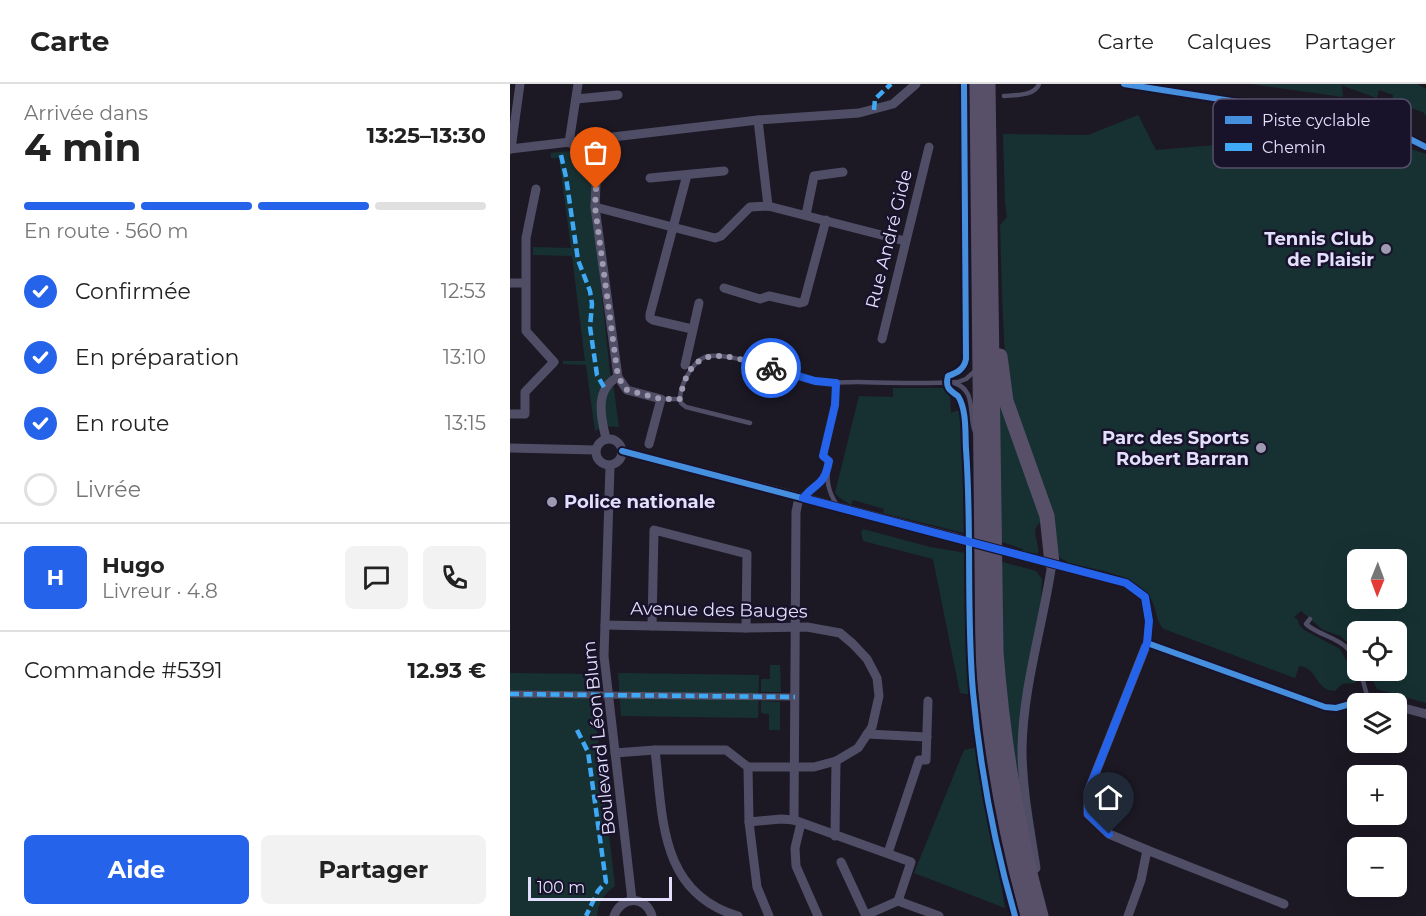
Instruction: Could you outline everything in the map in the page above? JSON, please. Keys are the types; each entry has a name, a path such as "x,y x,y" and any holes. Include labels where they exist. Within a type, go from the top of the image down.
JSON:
{"main road":[{"path":"977,84 981,614 987,711 1000,800 1012,859 1028,916"},
{"path":"988,84 996,652 1005,748 1013,799 1041,916"},
{"path":"991,328 999,340 1008,408 1047,516 1052,563"}],"street":[{"path":"520,84 510,149 758,120 855,114 893,104 916,84"},
{"path":"569,143 578,84"},
{"path":"1124,84 1219,99"},
{"path":"576,99 618,95"},
{"path":"758,120 768,206"},
{"path":"598,140 595,207 618,377 627,390 661,399 650,444"},
{"path":"1411,140 1426,147"},
{"name":"Rue André Gide","path":"882,339 929,147"},
{"path":"650,178 724,171"},
{"path":"806,215 814,176 843,172"},
{"path":"687,175 650,318 692,329"},
{"path":"510,414 525,414 525,392 554,362 526,331 526,238 536,189"},
{"path":"595,207 715,238 721,236 750,207 768,206 905,241"},
{"path":"724,288 760,299 770,296 804,302 826,220"},
{"path":"510,283 525,283"},
{"path":"685,365 699,303"},
{"path":"606,439 601,403 603,394 611,381 618,377"},
{"path":"606,439 616,441 622,451 621,459 610,466 599,461 596,450 600,442 606,439"},
{"path":"510,448 596,450"},
{"path":"622,451 1126,583 1145,597 1149,621 1147,643 1088,792 1088,814 1109,834 1284,904"},
{"name":"Boulevard Léon Blum","path":"610,466 609,555 606,570 604,656 632,900"},
{"path":"801,497 796,512 794,767 797,821 795,848 796,866 819,916"},
{"path":"652,626 654,530 747,554 746,628"},
{"path":"1032,884 1037,874 1024,794 1022,749 1032,662 1052,563"},
{"name":"Avenue des Bauges","path":"605,624 746,628 807,627 840,633 854,644 867,658 877,678 879,696 872,727 858,748 836,761 805,767 748,767"},
{"path":"1147,643 1325,707 1336,708 1347,705"},
{"path":"510,694 795,697"},
{"path":"888,853 919,760 926,760 928,701"},
{"path":"1407,709 1426,714"},
{"path":"867,734 927,737"},
{"path":"655,750 664,834 673,864 688,887 702,900 738,916"},
{"path":"615,753 655,750 726,750 748,767 749,822 757,887 769,916"},
{"path":"835,836 836,761"},
{"path":"749,822 781,819 797,821 911,862 898,902"},
{"path":"1128,916 1142,880 1147,850"},
{"path":"842,862 866,916 898,902 939,916"},
{"path":"615,916 620,905 632,900 644,903 652,916"}],"lane":[{"path":"1004,96 1033,92 1038,89 1039,84"},
{"path":"680,399 686,379 697,361 713,355 815,381 836,383 951,382 970,376 979,363"},
{"path":"951,382 961,386 969,394 973,427 980,445"},
{"path":"836,383 835,405 823,456 829,461 827,474 830,496 838,507"},
{"path":"661,399 680,399 686,406 750,423"},
{"path":"801,497 820,484 827,474"},
{"path":"1310,619 1306,624 1313,630 1347,649"}],"green space":[{"path":"1251,84 1342,84 1343,97"},
{"path":"1343,84 1417,84 1426,89 1426,116 1423,112 1411,108 1411,99 1392,99 1393,95 1379,90 1377,98 1343,86"},
{"name":"Parc des Sports Robert Barran","path":"1138,115 1156,150 1213,145 1213,168 1411,168 1411,149 1426,154 1426,703 1407,698 1407,693 1391,693 1377,689 1373,681 1407,681 1407,621 1347,621 1347,642 1341,636 1323,630 1301,611 1294,617 1304,630 1340,649 1347,662 1347,681 1355,681 1355,683 1342,684 1335,691 1328,690 1305,668 1299,666 1295,678 1164,629 1159,622 1151,599 1135,583 1114,574 1069,563 1060,558 1010,400 1004,334 1000,225 1007,217 1003,134 1088,135"},
{"path":"589,149 593,157 599,268 610,373 619,427 604,426 595,431 586,365 563,364 563,361 585,361 572,256 533,255 533,247 571,248 559,158 551,158 550,153"},
{"path":"893,388 943,388 950,396 951,413 959,410 964,533 883,513 884,509 853,500 851,505 835,493 859,396 893,397"},
{"path":"999,391 1044,520 1039,523 1035,531 1038,554 1023,551 1023,549 999,541"},
{"path":"863,529 930,547 966,553 972,695 960,693 933,559 863,541 861,532"},
{"path":"999,561 1036,571 1042,579 1020,805 999,630"},
{"path":"770,665 780,665 781,692 761,692 761,679 770,679"},
{"path":"510,673 593,674 595,713 615,886 602,899 597,916 510,916"},
{"path":"618,673 759,675 758,718 621,716"},
{"path":"761,701 780,702 780,730 769,730 769,714 761,713"},
{"path":"977,747 1005,908 914,873 964,750"}],"marked path":[{"path":"874,110 875,99 891,84"},
{"path":"561,155 578,260 590,291 592,304 590,327 597,375 605,389"},
{"path":"510,694 795,697"},
{"path":"577,730 588,752 606,882 598,891 586,916"}],"cycle path":[{"path":"964,84 966,359 962,368 948,376 947,383 948,388 958,396 961,402 965,422 971,662 976,720 994,833 1015,916"},
{"path":"1124,84 1219,99"},
{"path":"1411,140 1426,147"},
{"path":"622,451 1126,583 1145,597 1149,621 1147,643 1325,707 1336,708 1347,705"}],"way so far":[{"path":"596,189 595,207 618,377 627,390 661,399 680,399 686,379 697,361 713,355 771,368"}],"place":[{"name":"Tennis Club de Plaisir","path":"1386,249"},
{"name":"Parc des Sports Robert Barran","path":"1261,448"},
{"name":"Police nationale","path":"552,502"}],"route":[{"path":"771,368 815,381 836,383 835,405 823,456 829,461 827,474 820,484 803,498 1126,583 1145,597 1149,621 1147,643 1088,792 1088,814 1109,834"}]}
